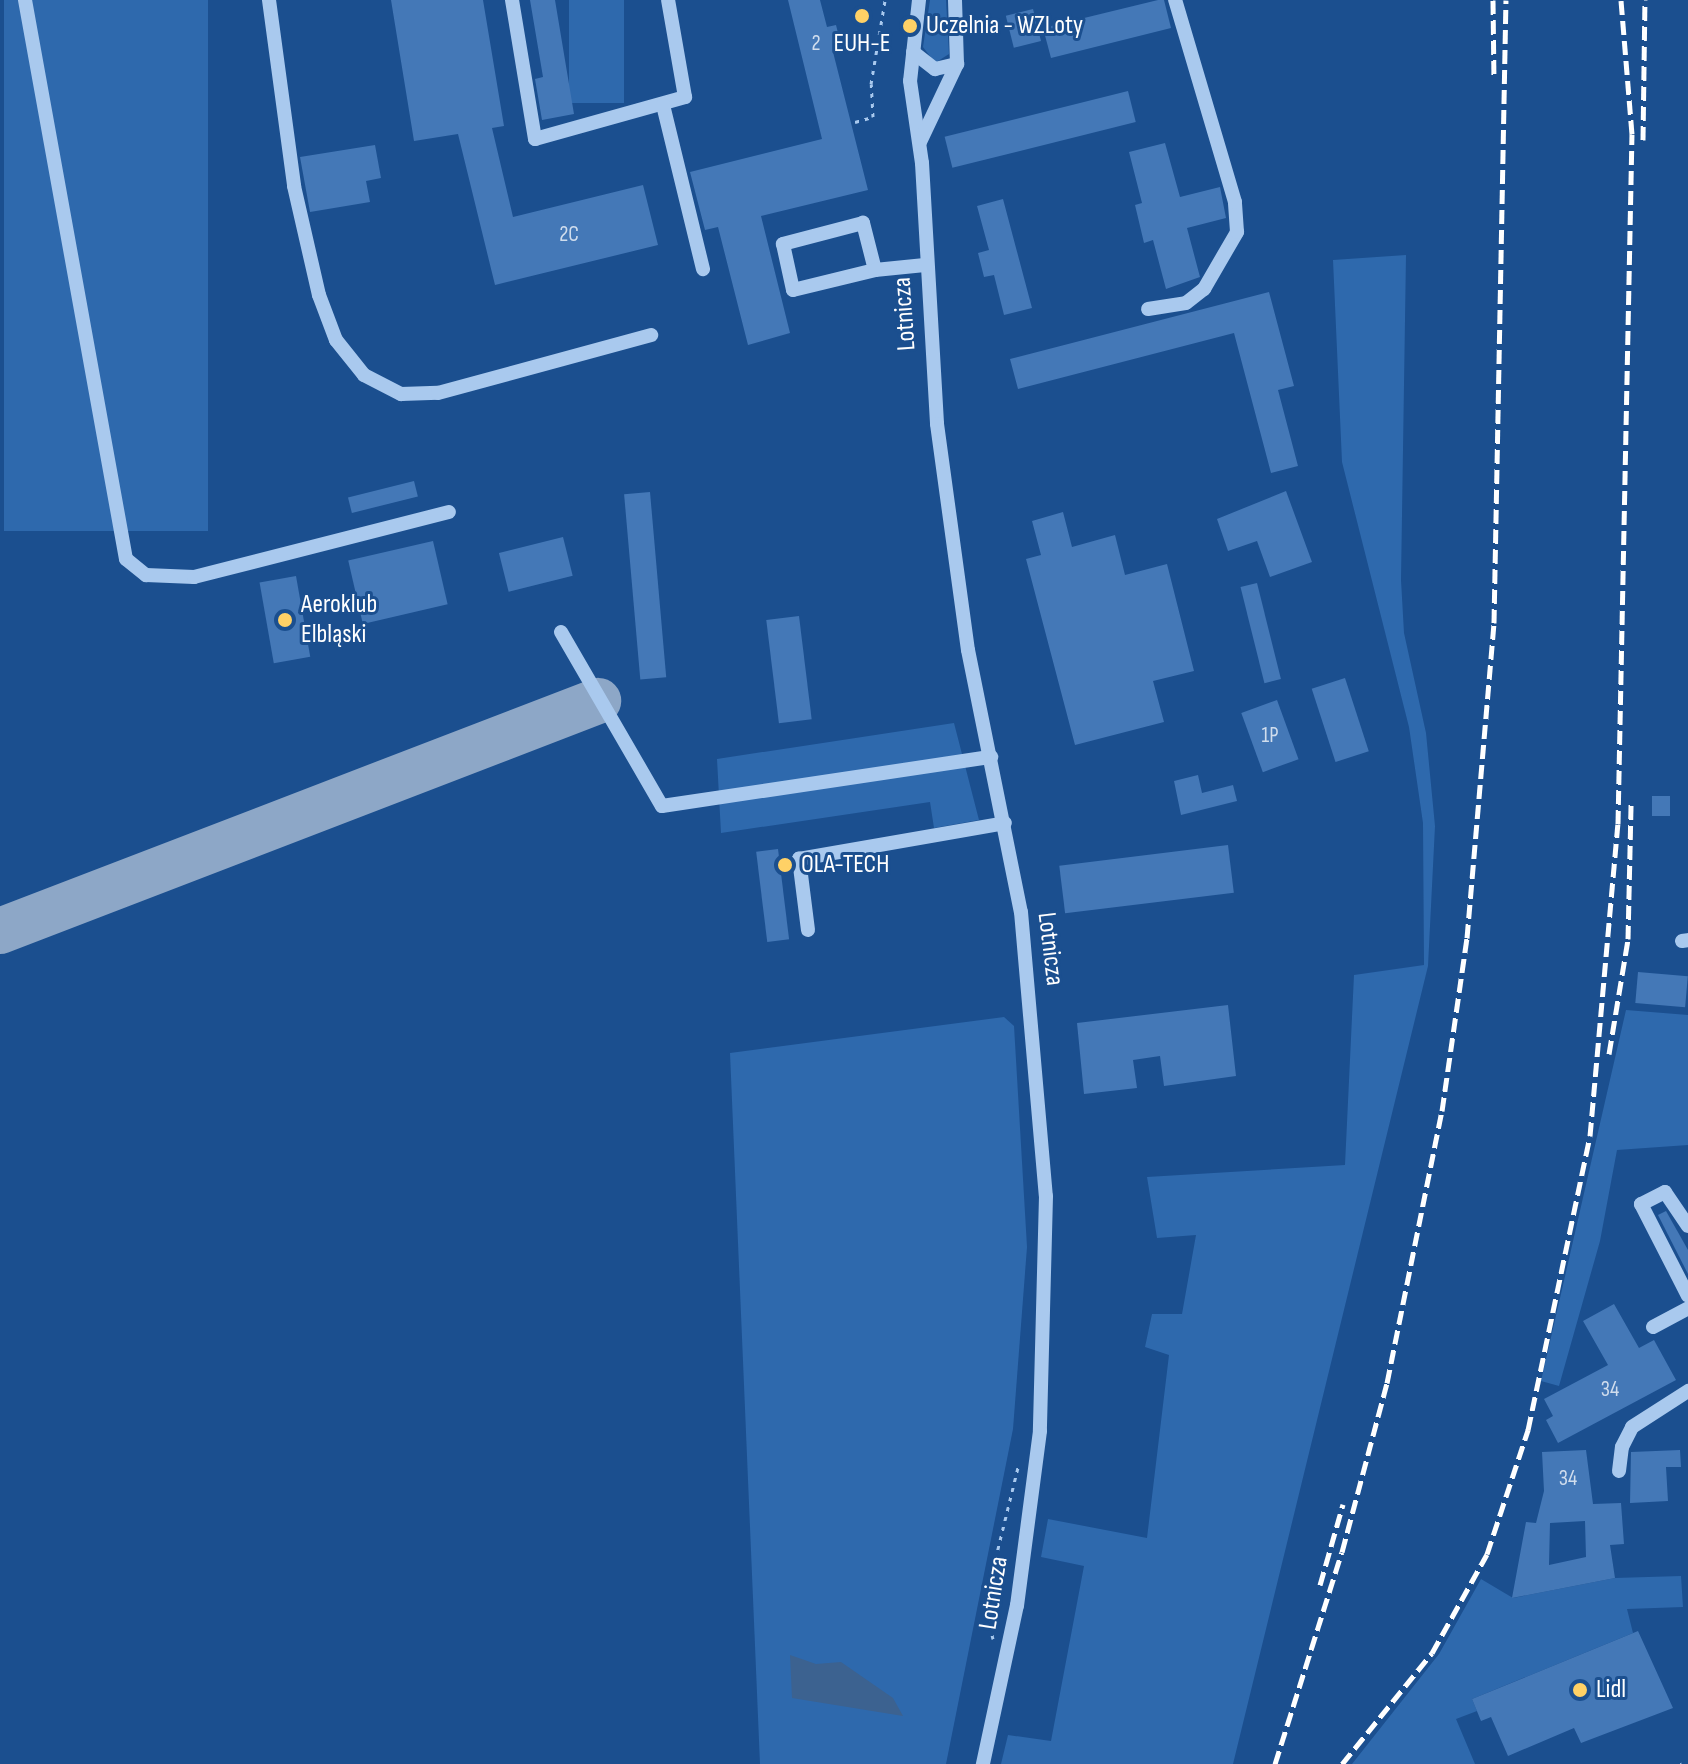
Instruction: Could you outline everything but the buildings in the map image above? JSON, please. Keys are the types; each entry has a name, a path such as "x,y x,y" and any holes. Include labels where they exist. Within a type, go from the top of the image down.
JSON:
{"street":[{"path":"25,0 126,559 146,575 194,577 449,512"},
{"path":"269,0 294,186 319,295 336,340 364,375 401,394 438,393 651,335"},
{"path":"512,0 535,139 685,97 668,0"},
{"name":"Lotnicza","path":"919,0 910,81 920,142 925,265 950,543 1005,823 1036,1035 1046,1275 1032,1504 1017,1605 983,1764"},
{"path":"913,52 935,69 957,64 955,0"},
{"path":"1148,309 1186,303 1204,289 1237,232 1235,202 1175,0"},
{"name":"Lotnicza","path":"920,142 957,64"},
{"path":"663,105 703,269"},
{"path":"875,270 863,223 783,244 793,290 875,270 925,265"},
{"path":"561,632 662,806 991,757"},
{"path":"808,930 799,859 1005,823"},
{"path":"1688,1226 1665,1192 1641,1204 1688,1296"},
{"path":"1653,1327 1688,1308"},
{"path":"1619,1471 1622,1447 1632,1427 1688,1391"}],"path":[{"path":"855,122 873,117 871,84 885,0"},
{"path":"995,1649 989,1621 993,1569 1020,1459"}],"shaded area":[{"path":"4,0 208,0 208,531 4,531"},
{"path":"569,0 624,0 624,103 569,103"},
{"path":"930,0 946,0 949,54 935,63 923,47"},
{"path":"1406,255 1401,580 1404,633 1426,733 1435,826 1428,966 1233,1764 1001,1764 1008,1735 1051,1741 1084,1566 1041,1557 1048,1519 1147,1538 1169,1355 1145,1347 1152,1314 1182,1314 1196,1235 1157,1238 1147,1177 1345,1165 1354,975 1424,965 1423,823 1409,727 1342,462 1333,260"},
{"path":"954,723 979,820 934,828 930,802 721,833 717,759"},
{"path":"1626,1010 1688,1015 1688,1145 1617,1150 1600,1241 1559,1386 1541,1381"},
{"path":"1004,1017 1014,1026 1027,1247 1013,1429 946,1764 760,1764 730,1053"},
{"path":"1681,1576 1683,1607 1627,1609 1633,1633 1472,1699 1477,1711 1456,1719 1475,1764 1352,1764 1439,1654 1481,1579 1513,1598 1615,1578"},
{"path":"790,1655 816,1664 841,1662 893,1698 903,1716 792,1698"}],"taxiway":[{"path":"0,931 598,701"}],"railway":[{"path":"1493,0 1494,77"},
{"path":"1275,1764 1342,1552 1387,1383 1442,1111 1467,938 1494,623 1506,0"},
{"path":"1342,1764 1432,1653 1487,1554 1528,1430 1590,1136 1618,824 1632,134 1621,0"},
{"path":"1643,140 1645,0"},
{"path":"1609,1054 1628,939 1631,804"},
{"path":"1320,1585 1343,1504"}],"place":[{"name":"EUH-E","path":"862,16"},
{"name":"Uczelnia - WZLoty","path":"910,26"},
{"name":"Aeroklub Elbląski","path":"285,620"},
{"name":"OLA-TECH","path":"785,865"},
{"name":"Lidl","path":"1580,1690"}]}
